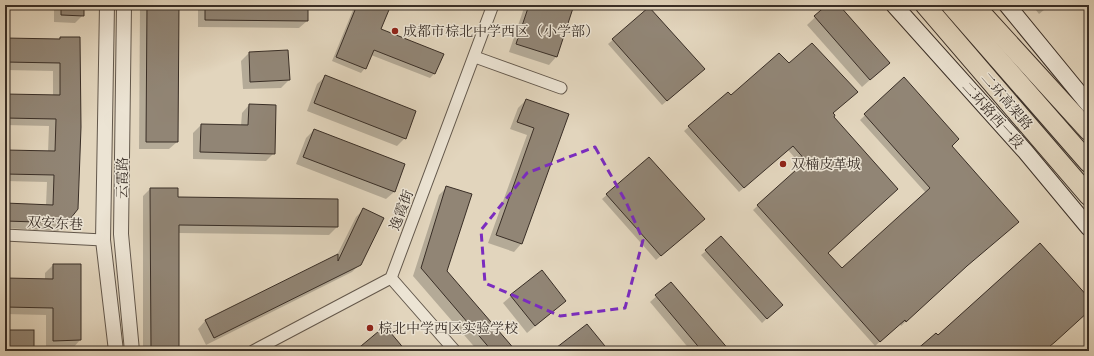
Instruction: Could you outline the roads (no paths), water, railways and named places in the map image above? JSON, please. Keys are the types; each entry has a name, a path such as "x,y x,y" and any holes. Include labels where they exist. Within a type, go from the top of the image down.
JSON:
{"highway":[{"name":"二环高架路","path":"925,5 1089,196"},
{"name":"二环高架路","path":"952,5 1089,163"},
{"path":"974,5 1089,131"}],"main road":[{"name":"二环路西一段","path":"894,5 1025,151 1089,228"},
{"path":"1007,5 1089,105"}],"street":[{"path":"107,5 103,240 116,351"},
{"name":"云霞路","path":"124,5 121,234 132,351"},
{"name":"逸霞街","path":"391,278 493,5"},
{"path":"474,57 561,88"},
{"name":"双安东巷","path":"5,235 103,240"},
{"path":"253,351 391,278 455,351"}],"place":[{"name":"成都市棕北中学西区（小学部）","path":"395,31"},
{"name":"双楠皮革城","path":"783,164"},
{"name":"棕北中学西区实验学校","path":"370,328"}]}
